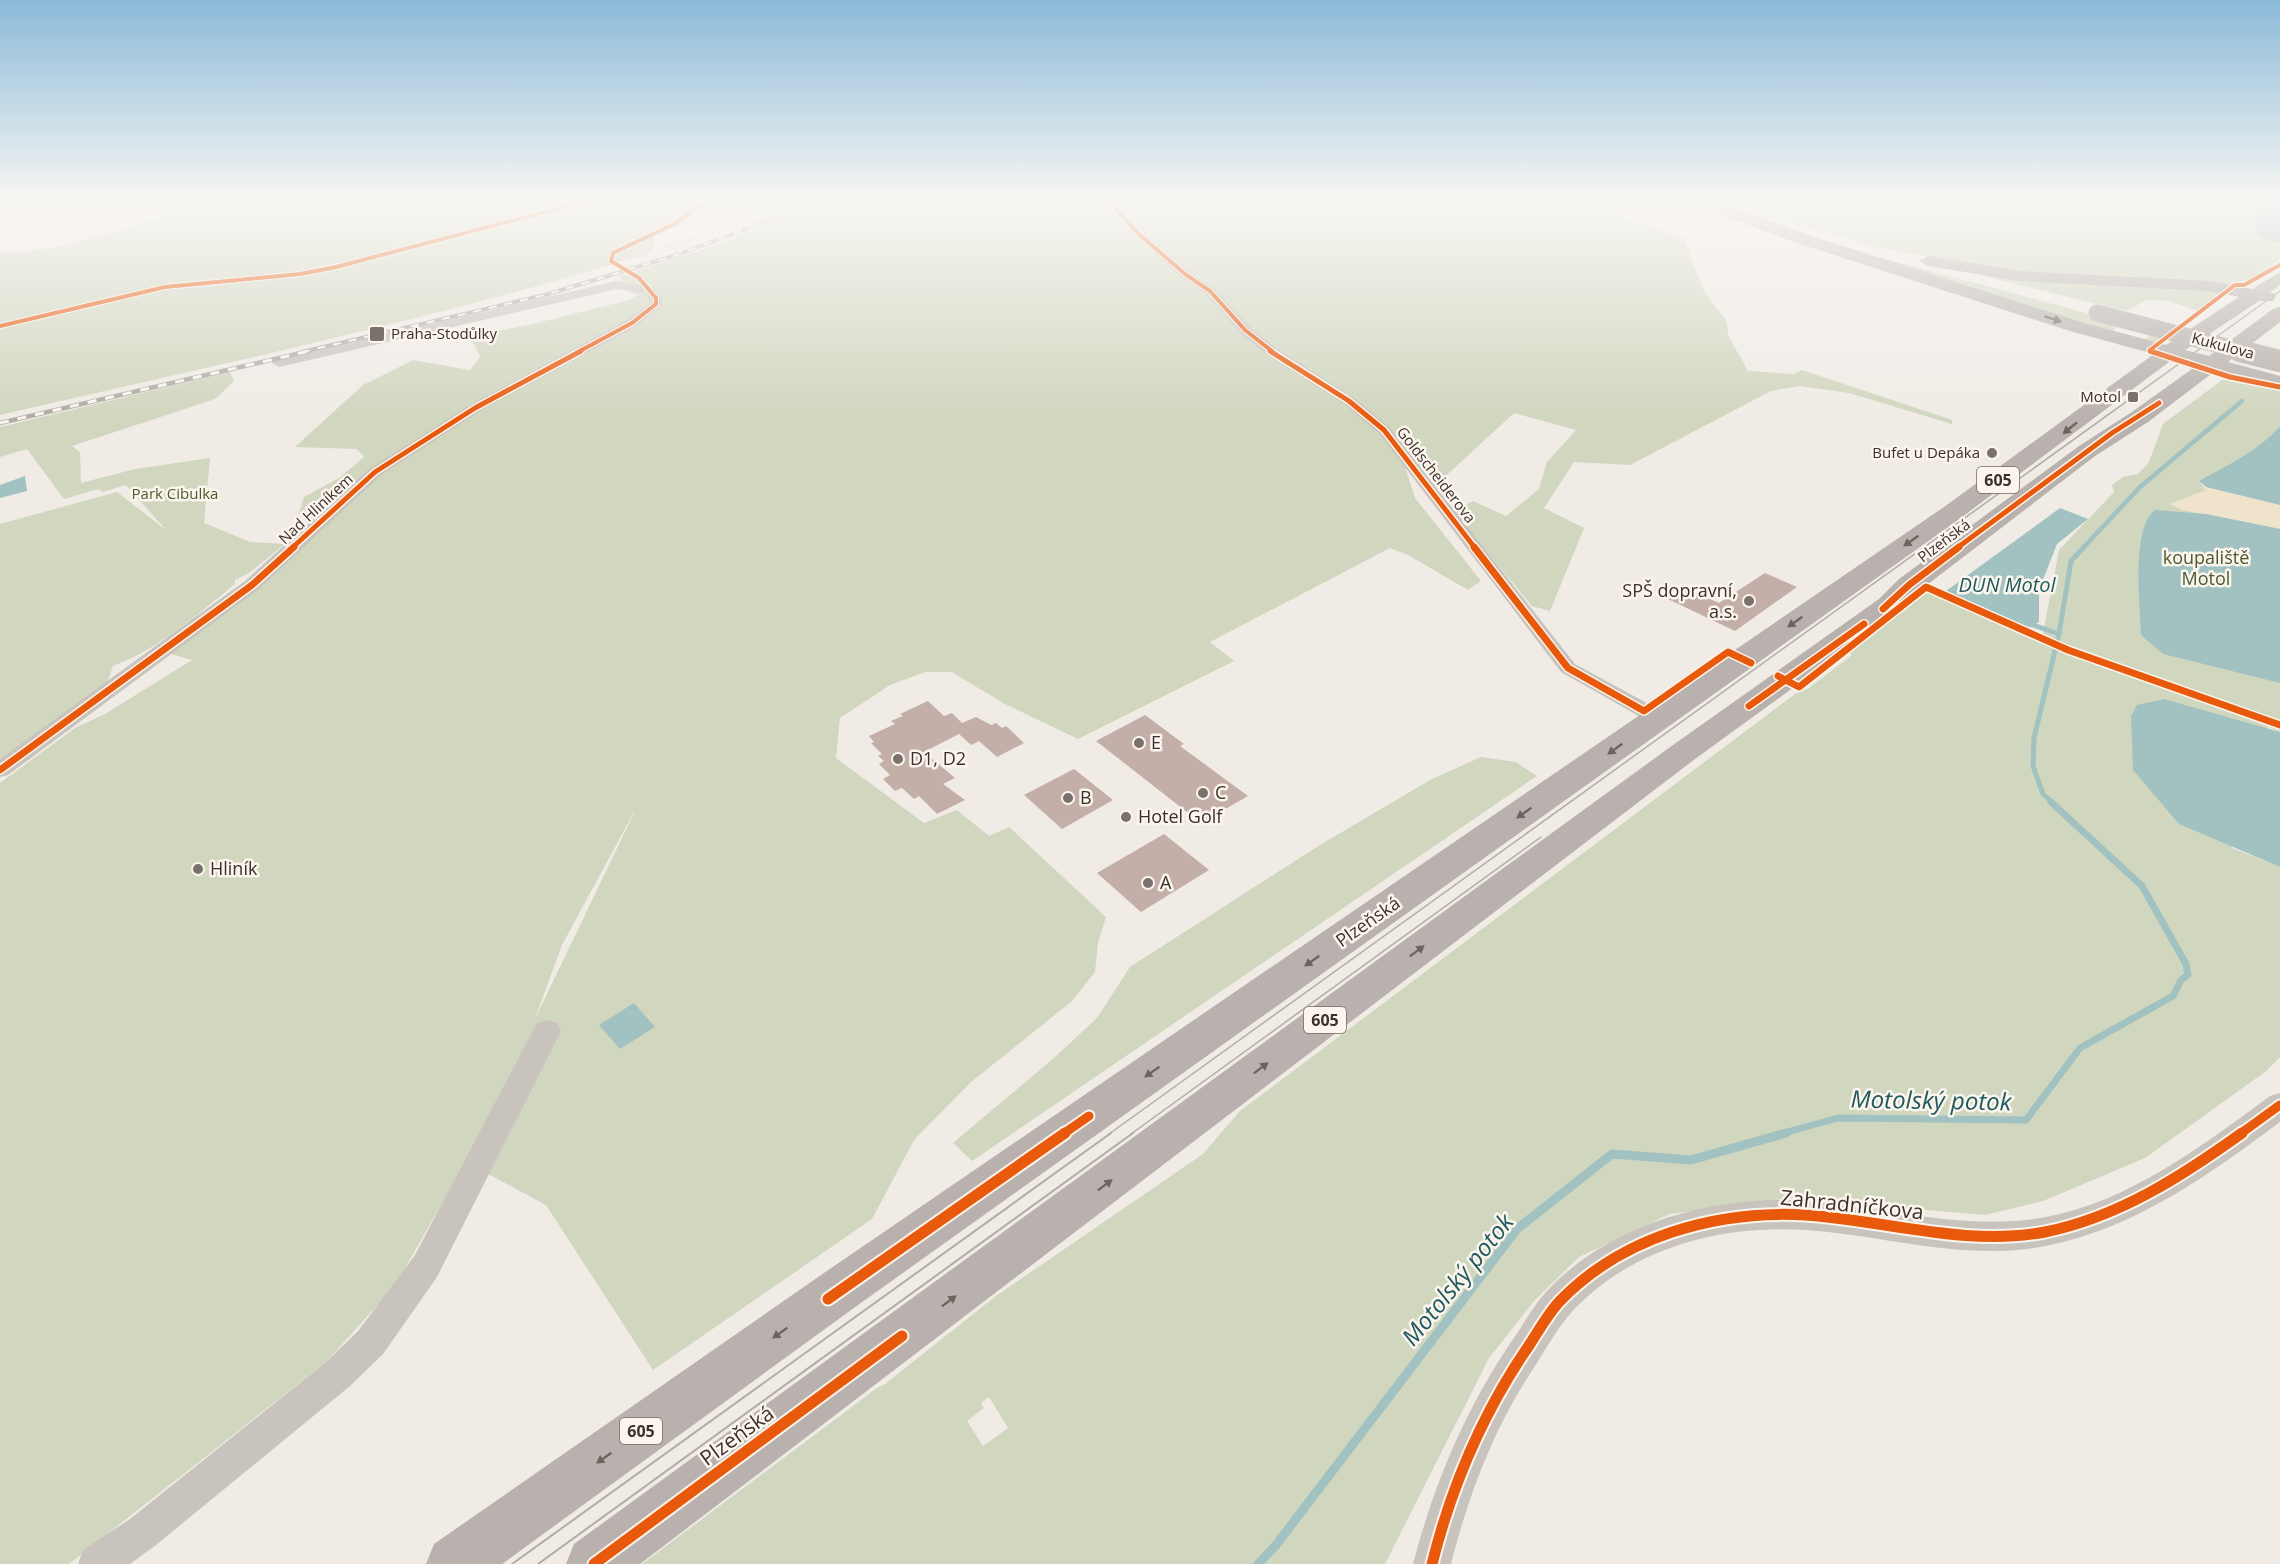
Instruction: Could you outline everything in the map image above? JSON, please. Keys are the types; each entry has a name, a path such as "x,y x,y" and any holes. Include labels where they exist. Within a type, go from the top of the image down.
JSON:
{"main road":[{"path":"1928,273 2077,312 2169,353 2280,382"},
{"path":"1955,273 2050,298 1960,273"},
{"path":"2003,273 2020,276 2210,286 2280,301"},
{"name":"Plzeňská","path":"454,1564 840,1289 2020,465 2169,353 2280,277"},
{"path":"2077,312 2099,311"},
{"name":"Kukulova","path":"2099,311 2280,356"},
{"name":"Kukulova","path":"2099,311 2280,361"},
{"path":"2077,312 2139,350 2149,359 2150,367"},
{"name":"Plzeňská","path":"594,1564 1649,778 1889,605 1909,585 2078,458 2140,417 2275,318"},
{"path":"2230,349 2229,356 2240,364 2280,382"},
{"path":"2193,377 2231,374 2280,382"}],"street":[{"name":"Goldscheiderova","path":"1184,273 1210,291 1260,343 1349,401 1384,430 1568,668 1658,718"},
{"name":"Nad Hliníkem","path":"0,770 252,585 375,472 475,408 632,323 656,304 656,298 651,291 617,285 279,363"},
{"path":"97,1564 143,1532 236,1457 338,1374 371,1342 426,1266 547,1031"},
{"name":"Zahradníčkova","path":"1432,1564 1444,1515 1460,1470 1499,1389 1560,1302 1595,1272 1617,1258 1666,1233 1686,1227 1724,1218 1771,1214 1976,1236 2045,1232 2102,1214 2161,1185 2216,1152 2280,1105"}],"green space":[{"path":"0,273 584,273 306,345 0,415"},
{"path":"630,273 1697,273 1704,291 1726,320 1729,337 1748,371 1794,374 1802,370 1952,420 1952,424 1849,393 1800,386 1771,391 1630,465 1574,462 1544,508 1584,528 1550,611 1532,606 1453,511 1473,501 1506,516 1539,489 1547,462 1576,430 1514,413 1436,485 1388,430 1368,419 1403,460 1415,498 1481,581 1468,590 1408,555 1390,548 1210,642 1234,661 1078,739 1003,703 952,672 925,672 890,685 840,718 836,758 924,823 957,810 989,836 1009,827 1106,917 1098,943 1095,972 1071,1002 971,1082 914,1140 872,1219 653,1370 546,1205 466,1162 394,1287 326,1362 69,1564 0,1564 0,783 75,728 105,714 192,660 167,653 326,525 299,513 304,497 339,478 364,457 357,449 295,447 363,385 413,360 470,370 480,357 474,344 465,337 533,324 629,300 638,295 623,289 621,276","holes":["634,812 534,1021 562,945"]},
{"path":"1918,273 1938,273 2094,315 2116,328 2113,331 2145,339 2156,332 2164,335 2150,347"},
{"path":"1971,273 2208,289 2222,292 2197,311 2170,301 2147,300 2126,311"},
{"path":"2019,273 2261,273 2242,281 2227,284"},
{"name":"Park Cibulka","path":"230,372 234,381 215,399 72,446 80,452 81,483 135,469 210,458 204,523 250,542 285,544 249,573 235,580 235,584 177,630 130,659 113,666 107,683 0,759 0,524 117,492 166,530 126,485 103,492 98,489 64,499 27,449 0,457 0,427"},
{"path":"2222,380 2247,380 2280,389 2280,426 2252,450 2199,481 2206,490 2280,507 2280,732 2268,727 2232,848 2280,867 2280,1057 2265,1072 2145,1158 2043,1201 1985,1215 1790,1198 1670,1214 1579,1257 1534,1301 1489,1358 1385,1564 642,1564 885,1384 996,1296 1203,1154 1240,1111 1795,694 1809,688 1852,655 1848,653 1927,592 2024,632 2043,633 2059,550 2114,492 2112,485 2123,477 2138,474 2149,462 2163,424","holes":["989,1397 1008,1428 983,1446 967,1421 984,1408 981,1403"]},
{"path":"1481,757 1516,762 1537,776 972,1161 953,1143 1055,1057 1097,1018 1130,967 1320,845 1430,780"}],"sand":[{"path":"2206,487 2280,505 2280,529 2182,510 2169,504 2206,490"}],"water":[{"path":"2280,426 2280,505 2206,487 2199,481 2252,450"},
{"path":"25,476 27,491 0,498 0,485"},
{"name":"DUN Motol","path":"2060,508 2088,519 2057,544 2039,590 2039,622 2027,629 1946,591"},
{"name":"koupaliště Motol","path":"2155,510 2206,514 2280,529 2280,683 2163,654 2141,635 2140,550 2147,519"},
{"path":"2164,699 2280,732 2280,867 2179,824 2133,770 2131,716 2137,705"},
{"path":"634,1003 655,1027 620,1049 599,1025"}],"building":[{"name":"SPŠ dopravní, a.s.","path":"1765,573 1797,587 1735,631 1668,599 1686,588 1719,603"},
{"name":"D1, D2","path":"928,701 944,716 952,713 962,723 976,717 991,725 996,723 1002,728 1006,726 1024,743 997,757 979,741 971,745 959,734 924,752 955,778 943,784 965,800 937,814 919,796 914,799 902,788 895,791 883,779 890,775 879,764 884,761 878,756 882,754 871,743 874,742 869,736 895,724 891,721 903,716 900,714"},
{"path":"1145,715 1184,744 1180,746 1248,796 1201,823 1096,741"},
{"name":"B","path":"1074,769 1113,800 1062,829 1024,795"},
{"name":"A","path":"1164,834 1209,870 1141,912 1097,873"}],"waterway":[{"path":"2083,548 2140,487 2242,401"},
{"path":"2059,634 2071,561 2084,547"},
{"path":"2033,625 2059,634"},
{"path":"2053,803 2043,794 2033,766 2034,738 2059,634"},
{"name":"Motolský potok","path":"1780,1134 1838,1118 2026,1120 2080,1048 2173,996 2181,980 2188,975 2186,964 2142,886 2051,802"},
{"name":"Motolský potok","path":"1258,1564 1276,1545 1517,1229 1612,1154 1691,1160 1786,1133"}],"tram line":[{"path":"1109,1134 2280,291"},
{"path":"1131,1134 1541,837"},
{"path":"512,1564 1111,1133"},
{"path":"538,1564 1133,1133"}],"railway":[{"path":"302,352 545,295 617,273"},
{"path":"0,423 309,351"}],"cycle path":[{"path":"0,326 165,287 305,273"},
{"path":"0,770 252,585 375,472 475,408 632,323 656,304 656,298 639,278 631,273"},
{"path":"1184,273 1210,291 1245,330 1268,349 1349,401 1384,430 1568,668 1644,711 1728,652 1751,663"},
{"path":"2266,273 2244,285 2235,285 2150,350 2218,371 2230,377 2280,387"},
{"path":"1883,609 1909,585 2026,496 2112,433 2159,403"},
{"path":"1778,676 1799,687 1926,587 2068,650 2280,725"},
{"path":"1749,706 1864,624"},
{"path":"1432,1564 1459,1475 1484,1419 1515,1365 1561,1300 1606,1264 1631,1249 1685,1227 1713,1220 1771,1214 1805,1215 1976,1236 2010,1236 2044,1232 2108,1213 2169,1182 2226,1145 2280,1105"},
{"path":"828,1299 1089,1116"},
{"path":"594,1564 902,1336"}],"place":[{"name":"Praha-Stodůlky","path":"377,334"},
{"name":"Motol","path":"2133,397"},
{"name":"Bufet u Depáka","path":"1992,453"},
{"name":"SPŠ dopravní, a.s.","path":"1749,601"},
{"name":"E","path":"1139,743"},
{"name":"D1, D2","path":"898,759"},
{"name":"C","path":"1203,793"},
{"name":"B","path":"1068,798"},
{"name":"Hotel Golf","path":"1126,817"},
{"name":"Hliník","path":"198,869"},
{"name":"A","path":"1148,883"}]}
